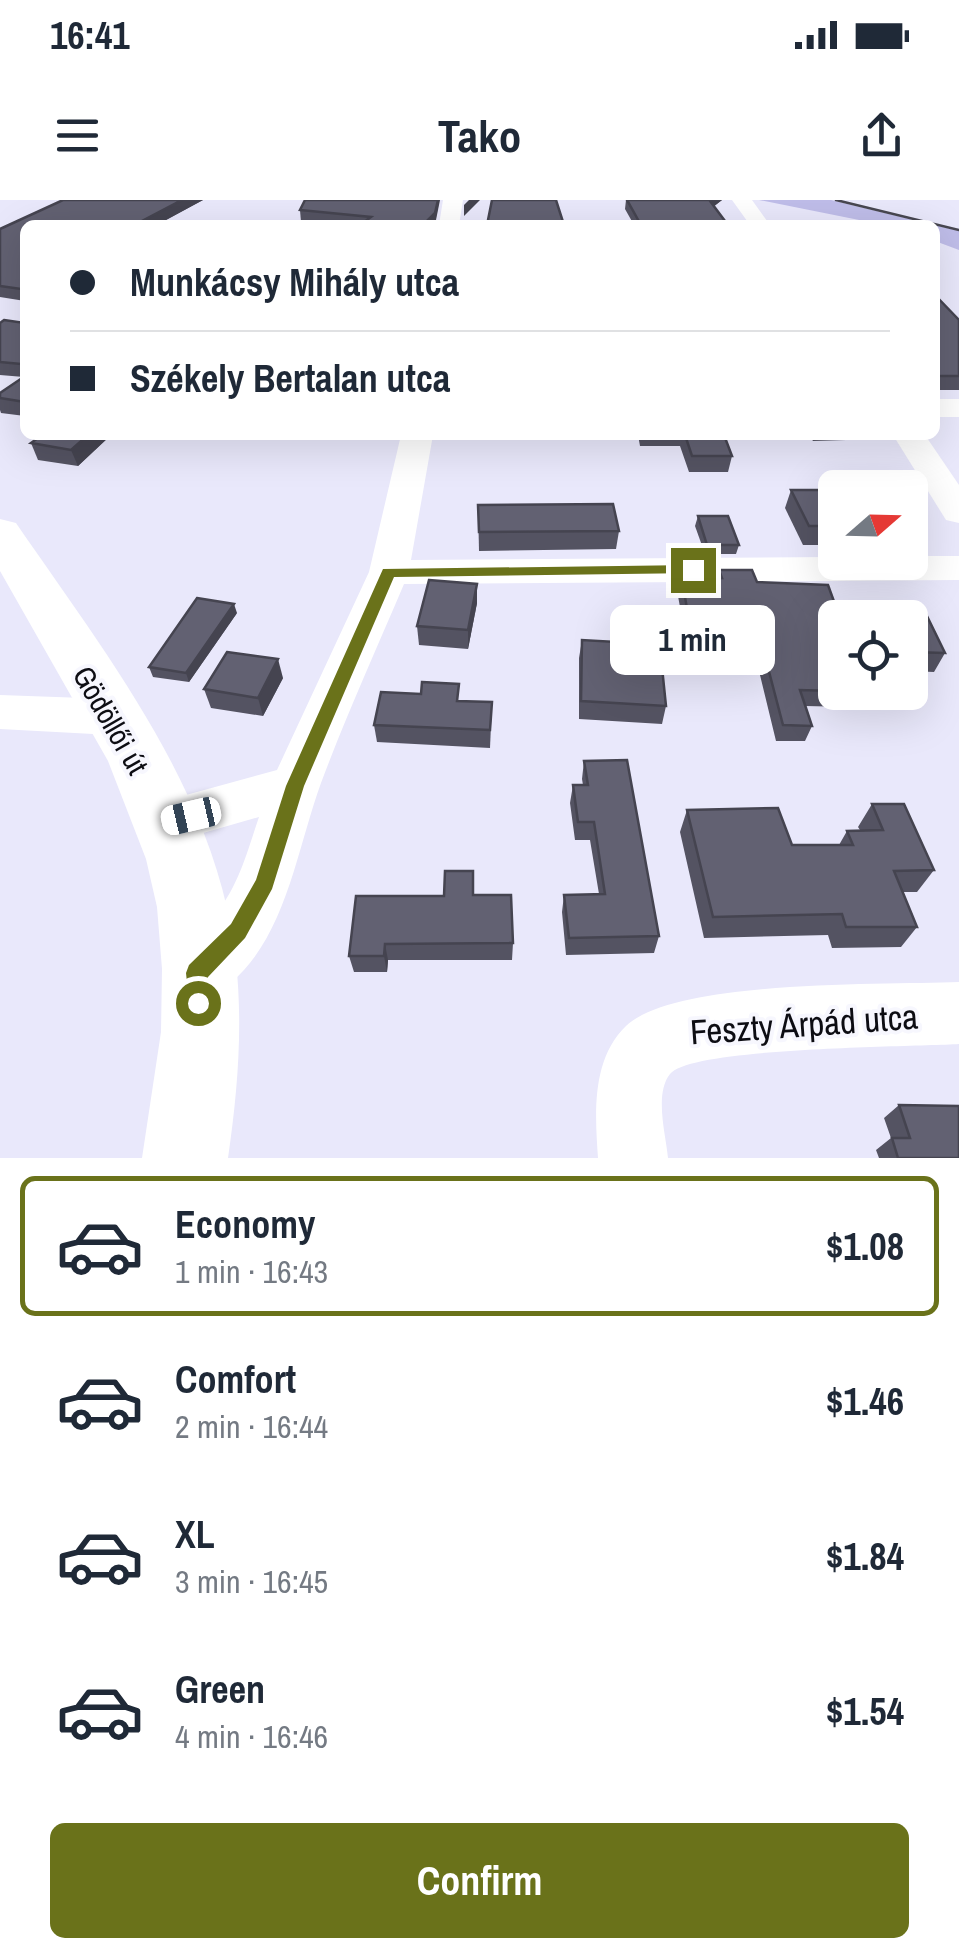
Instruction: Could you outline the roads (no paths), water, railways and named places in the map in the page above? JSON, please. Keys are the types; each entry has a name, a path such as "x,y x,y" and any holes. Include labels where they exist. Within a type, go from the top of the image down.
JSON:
{"main road":[{"name":"Gödöllői út","path":"0,533 112,717 165,822 192,907 200,1063 185,1158"}],"street":[{"path":"197,973 238,931 265,882 295,786 388,572 415,440"},
{"path":"912,440 959,512"},
{"path":"388,572 959,568"},
{"path":"0,712 112,717"},
{"path":"165,822 295,786"},
{"name":"Feszty Árpád utca","path":"633,1158 628,1111 631,1082 647,1051 670,1034 725,1024 959,1014"}],"tram line":[{"path":"836,200 918,220"},
{"path":"940,225 959,230"}]}
